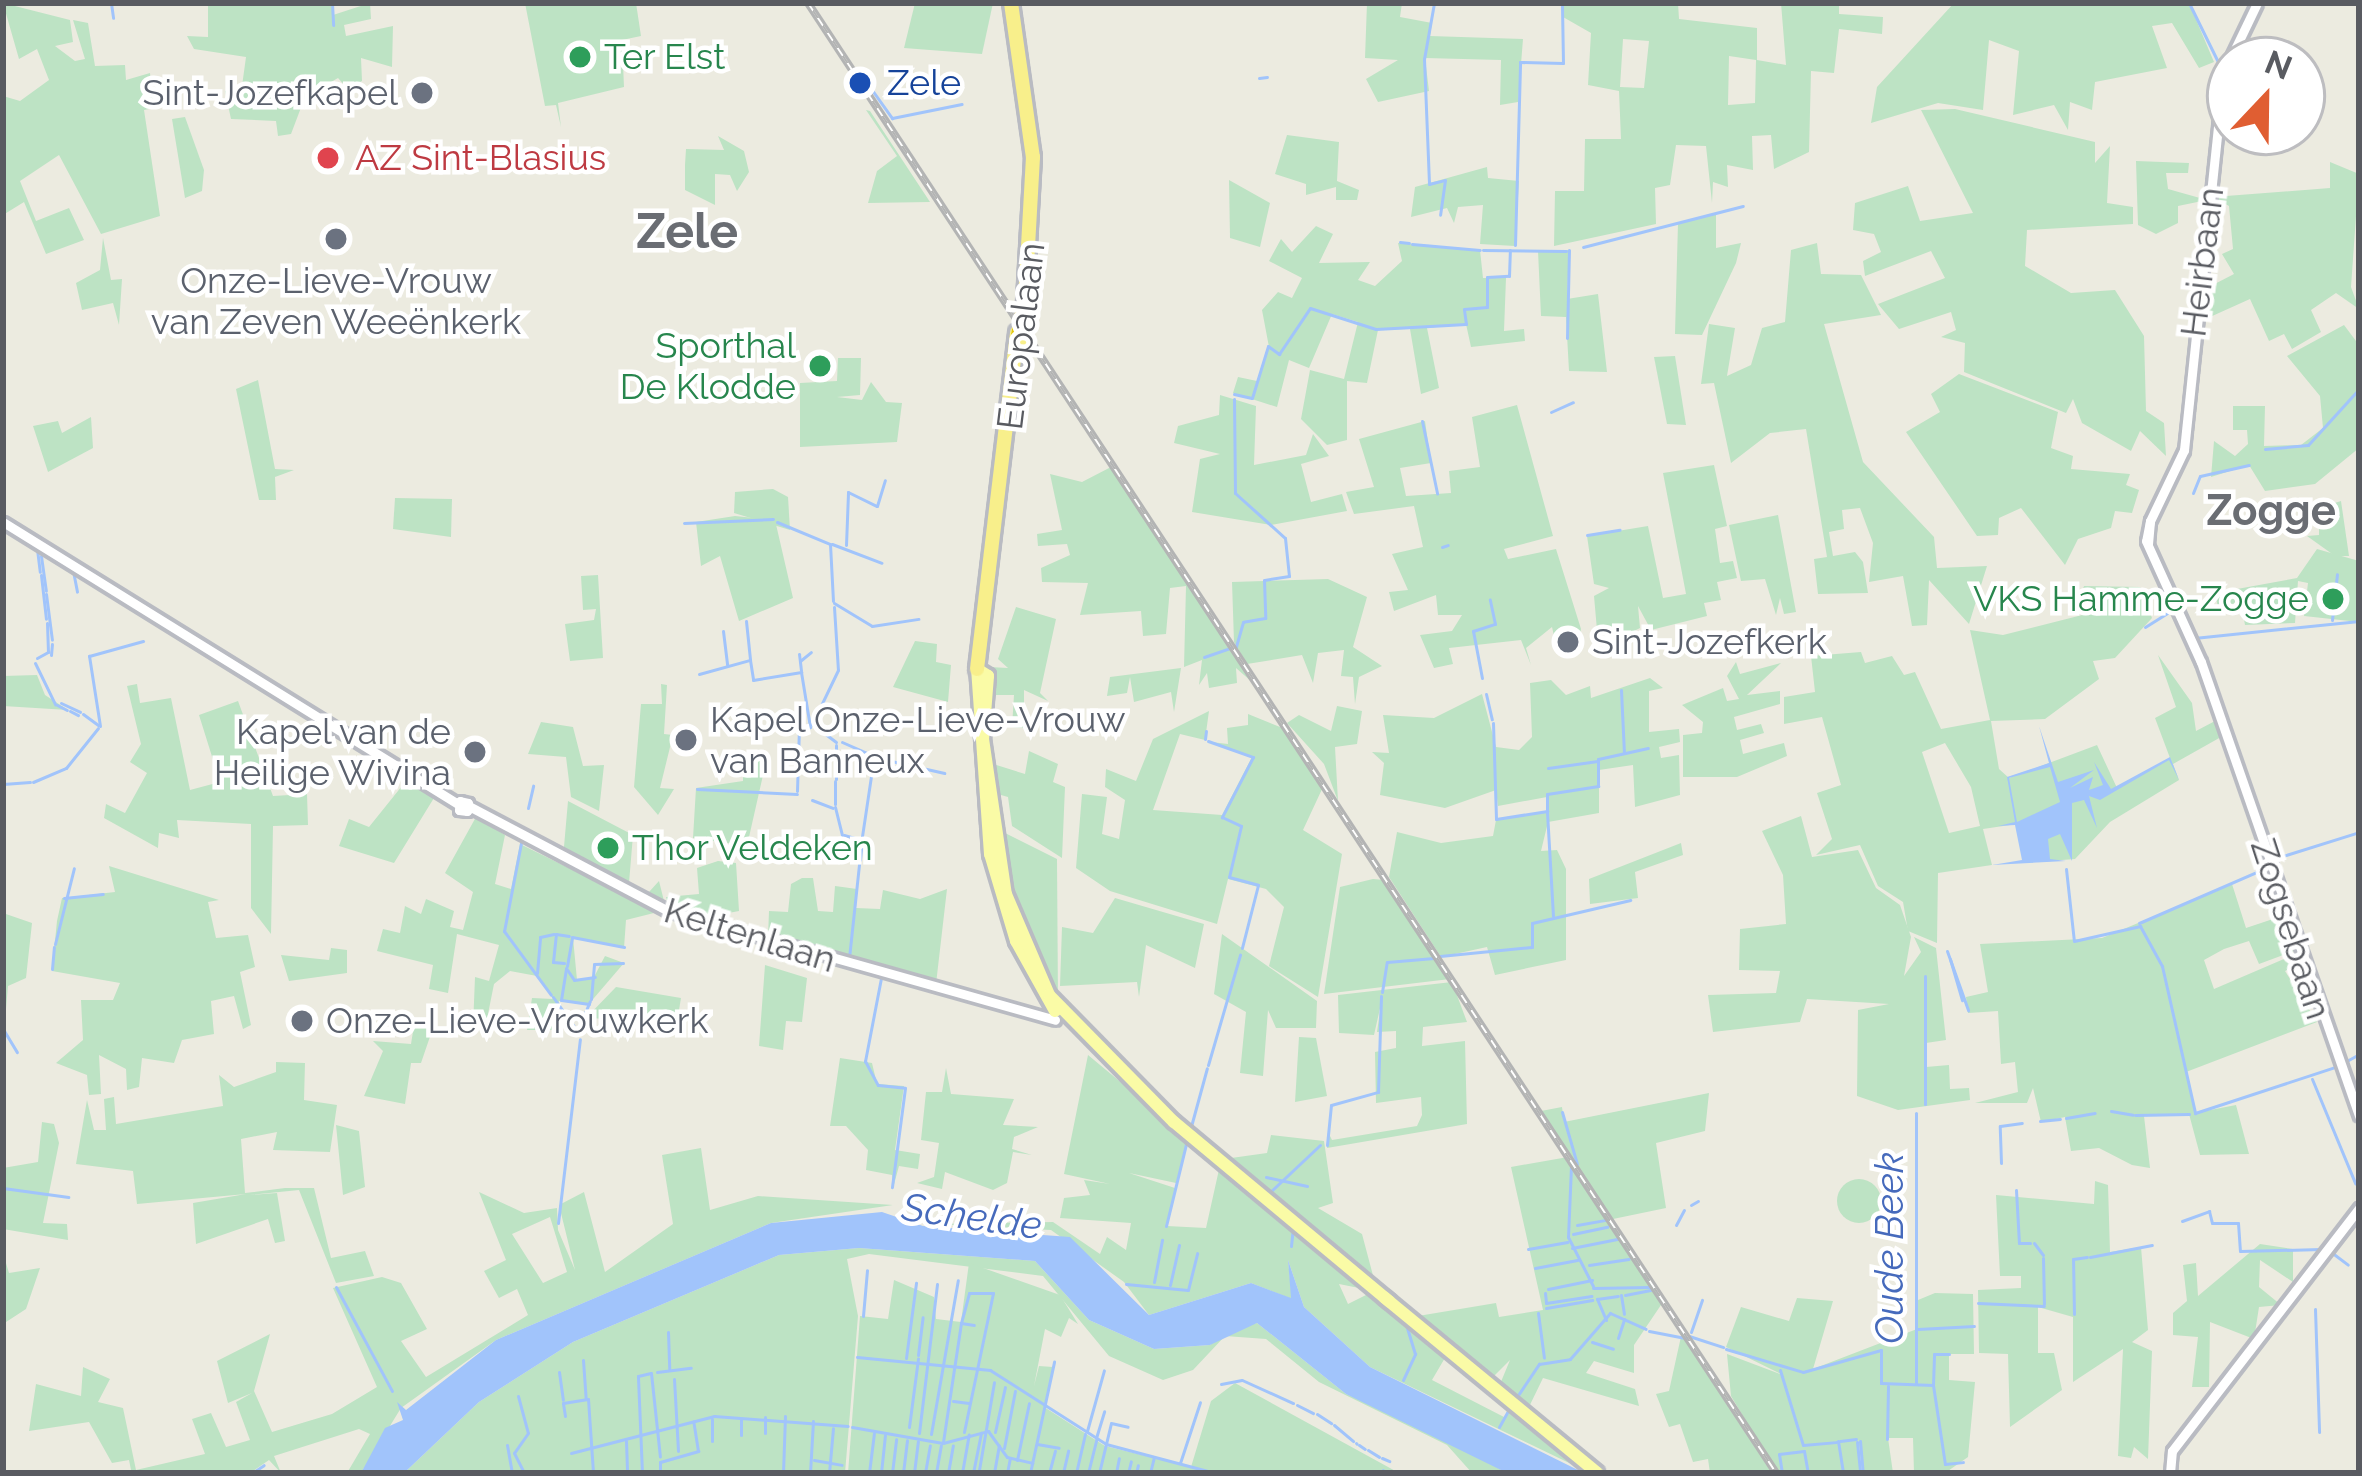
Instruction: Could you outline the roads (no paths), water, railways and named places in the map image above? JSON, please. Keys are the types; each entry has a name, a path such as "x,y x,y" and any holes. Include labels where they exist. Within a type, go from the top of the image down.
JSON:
{"highway":[{"name":"Europalaan","path":"980,677 1020,326 1028,160 1009,3"}],"main road":[{"name":"Heirbaan","path":"2231,753 2148,544 2150,521 2184,450 2224,71 2257,3"},
{"name":"Keltenlaan","path":"3,522 464,805 668,911 1032,1016 1059,1016"},
{"name":"Europalaan","path":"980,677 1012,928 1059,1016 1174,1122 1597,1473"},
{"name":"Zogsebaan","path":"2231,753 2359,1115"},
{"path":"2170,1473 2170,1457 2359,1208"}],"water":[{"path":"2039,726 2058,782 2094,770 2070,788 2093,777 2089,790 2103,785 2094,762 2111,789 2170,757 2179,780 2169,760 2100,800 2089,796 2097,828 2084,800 2072,803 2072,861 2060,834 2048,839 2050,859 2066,861 1992,865 2022,860 2015,825 1998,826 2015,822 2007,777 2049,763","holes":["2050,767 2060,802 2017,822 2009,778"]},
{"name":"Schelde","path":"882,1212 923,1226 1070,1237 1149,1315 1251,1283 1291,1298 1288,1260 1304,1307 1370,1367 1584,1473 1507,1473 1346,1394 1257,1323 1210,1345 1154,1349 1089,1320 1035,1261 859,1248 779,1255 573,1342 479,1402 404,1473 361,1473 385,1428 403,1420 397,1402 406,1410 496,1340 771,1223"}],"waterway":[{"path":"111,3 113,18"},
{"path":"332,3 333,25"},
{"path":"1434,3 1424,59 1429,184 1445,180 1440,215"},
{"path":"1515,245 1520,62 1563,63 1562,3"},
{"path":"2189,3 2206,38"},
{"path":"862,76 892,118 962,104"},
{"path":"1259,78 1267,77"},
{"path":"1583,247 1743,206"},
{"path":"1400,242 1409,243"},
{"path":"1412,244 1480,250"},
{"path":"1483,250 1566,251"},
{"path":"1234,394 1252,398 1268,346 1279,354 1310,308 1376,329 1466,324 1464,309 1487,307 1487,277 1509,276 1510,250"},
{"path":"1567,338 1569,250"},
{"path":"2265,449 2308,445 2359,389"},
{"path":"1234,399 1235,493 1285,538 1289,576 1264,580 1265,618 1243,622 1236,647"},
{"path":"1551,412 1573,402"},
{"path":"1422,421 1437,493"},
{"path":"2193,493 2200,476 2249,465"},
{"path":"846,545 848,492 877,506 885,480"},
{"path":"684,523 773,519"},
{"path":"777,522 830,544 833,601"},
{"path":"1587,535 1620,530"},
{"path":"9,532 37,549 40,572"},
{"path":"832,544 882,563"},
{"path":"1442,547 1448,545"},
{"path":"41,551 70,569"},
{"path":"41,556 46,591"},
{"path":"73,571 77,592"},
{"path":"2332,620 2337,574"},
{"path":"41,575 46,619"},
{"path":"46,594 52,640"},
{"path":"1482,678 1473,631 1495,624 1490,600"},
{"path":"834,603 872,626 918,619"},
{"path":"834,607 838,670 812,724 836,742"},
{"path":"2145,627 2171,611"},
{"path":"746,621 750,660"},
{"path":"2194,638 2359,621"},
{"path":"37,658 48,652 47,623"},
{"path":"723,631 727,665"},
{"path":"100,726 89,656 143,641"},
{"path":"51,655 52,644"},
{"path":"1204,657 1230,648"},
{"path":"800,661 811,652"},
{"path":"799,654 801,670"},
{"path":"699,674 750,660 753,680 801,672 810,727"},
{"path":"35,663 55,704"},
{"path":"1621,690 1624,753"},
{"path":"1486,694 1492,719"},
{"path":"61,703 80,712"},
{"path":"57,705 67,710"},
{"path":"70,711 78,715"},
{"path":"83,714 98,725"},
{"path":"773,722 807,727"},
{"path":"1493,723 1496,819 1547,811 1547,794 1598,786 1598,759 1648,748"},
{"path":"797,791 799,726"},
{"path":"33,782 66,768 98,728"},
{"path":"1205,739 1206,731"},
{"path":"1208,741 1253,757 1222,817 1241,826 1229,877 1258,885 1242,948"},
{"path":"842,742 874,756 862,836"},
{"path":"836,745 836,779"},
{"path":"878,758 944,773"},
{"path":"1548,768 1598,761"},
{"path":"835,781 835,804"},
{"path":"3,784 30,782"},
{"path":"528,808 533,786"},
{"path":"697,789 797,794"},
{"path":"812,800 833,808"},
{"path":"835,807 842,835"},
{"path":"1547,812 1553,916"},
{"path":"2273,859 2359,832"},
{"path":"844,835 862,840 860,860"},
{"path":"521,843 504,931 551,995"},
{"path":"849,958 859,864"},
{"path":"2139,923 2268,867"},
{"path":"55,944 74,868"},
{"path":"2066,869 2074,941 2140,926 2162,966 2195,1113 2335,1067"},
{"path":"64,898 103,894"},
{"path":"1440,956 1532,947 1532,923 1630,900"},
{"path":"537,973 540,937 554,934"},
{"path":"564,963 553,962 556,934 569,936"},
{"path":"567,966 572,937 624,947"},
{"path":"52,969 54,947"},
{"path":"1947,951 1968,1010"},
{"path":"1208,1065 1240,955"},
{"path":"1382,992 1387,962 1434,958"},
{"path":"1950,959 1962,1000"},
{"path":"591,999 594,964 623,963"},
{"path":"589,1004 561,1000 566,968 574,980 595,977"},
{"name":"Oude Beek","path":"1925,976 1925,1104"},
{"path":"881,978 865,1061 878,1085 905,1088 892,1187"},
{"path":"1327,1145 1331,1105 1378,1092 1381,996"},
{"path":"553,997 578,1032"},
{"path":"584,1015 590,1001"},
{"path":"579,1027 583,1017"},
{"path":"3,1029 17,1052"},
{"path":"558,1223 580,1039"},
{"path":"2343,1063 2359,1054"},
{"path":"1190,1130 1207,1068"},
{"path":"2312,1079 2355,1183"},
{"path":"2111,1111 2133,1115"},
{"path":"1562,1112 1577,1164"},
{"name":"Oude Beek","path":"1916,1113 1916,1383"},
{"path":"2066,1118 2095,1113"},
{"path":"2135,1115 2189,1114"},
{"path":"2040,1121 2060,1119"},
{"path":"2001,1163 2000,1126 2022,1123"},
{"path":"1166,1226 1187,1140"},
{"path":"1269,1193 1320,1145"},
{"path":"1571,1166 1568,1237 1593,1286"},
{"path":"1266,1177 1307,1186"},
{"path":"3,1188 68,1197"},
{"path":"2016,1190 2019,1243 2030,1243"},
{"path":"1691,1205 1698,1201"},
{"path":"1676,1225 1684,1210"},
{"path":"2182,1221 2209,1211 2212,1223 2238,1223 2240,1251 2321,1249"},
{"path":"1577,1225 1605,1220"},
{"path":"1291,1246 1293,1227"},
{"path":"1573,1234 1607,1227"},
{"path":"1572,1248 1617,1239"},
{"path":"1154,1282 1162,1240"},
{"path":"1528,1249 1567,1242"},
{"path":"2034,1243 2043,1255"},
{"path":"1170,1285 1179,1245"},
{"path":"2090,1257 2152,1245"},
{"path":"2331,1252 2348,1265"},
{"path":"1126,1284 1188,1290 1197,1253"},
{"path":"2074,1314 2073,1259 2087,1257"},
{"path":"2043,1258 2044,1304"},
{"path":"1589,1265 1629,1259"},
{"path":"1535,1268 1577,1260"},
{"path":"863,1316 867,1270"},
{"path":"931,1434 958,1280"},
{"path":"1548,1289 1592,1280"},
{"path":"906,1358 916,1283"},
{"path":"919,1433 937,1284"},
{"path":"336,1287 392,1391"},
{"path":"1593,1288 1649,1287"},
{"path":"1625,1295 1651,1290"},
{"path":"961,1323 969,1293 993,1293 964,1432"},
{"path":"1545,1293 1546,1303 1591,1296"},
{"path":"1621,1295 1624,1314"},
{"path":"1606,1320 1597,1299 1618,1296"},
{"path":"1546,1308 1592,1300"},
{"path":"1691,1332 1702,1300"},
{"path":"1978,1303 2044,1306"},
{"path":"2315,1309 2319,1432"},
{"path":"1538,1313 1544,1358"},
{"path":"1514,1401 1539,1364 1570,1359 1610,1313 1646,1329"},
{"path":"918,1355 923,1317"},
{"path":"1618,1338 1624,1319"},
{"path":"1403,1380 1415,1354 1405,1322"},
{"path":"943,1442 961,1323 974,1325"},
{"path":"1918,1329 1974,1326"},
{"path":"1649,1331 1686,1338"},
{"path":"668,1332 669,1369"},
{"name":"Oude Beek","path":"1689,1336 1723,1347"},
{"path":"1592,1342 1613,1349"},
{"name":"Oude Beek","path":"1726,1349 1803,1372 1881,1350 1881,1383 1933,1385 1945,1464 1963,1462"},
{"path":"1933,1385 1934,1354 1949,1354"},
{"path":"857,1357 990,1370 1106,1444 1215,1473"},
{"path":"909,1427 918,1359"},
{"path":"583,1360 586,1399"},
{"path":"1030,1473 1054,1362"},
{"path":"657,1372 691,1368"},
{"path":"1087,1431 1104,1370"},
{"path":"1780,1370 1803,1445 1836,1442"},
{"path":"559,1372 563,1400"},
{"path":"642,1473 638,1376 651,1373 660,1457"},
{"path":"674,1379 678,1451"},
{"path":"1221,1384 1242,1380 1293,1403"},
{"path":"979,1470 994,1382"},
{"path":"1887,1439 1888,1386"},
{"path":"995,1432 1005,1387"},
{"path":"1004,1448 1015,1391"},
{"path":"518,1396 528,1433 514,1453 524,1473"},
{"path":"565,1416 563,1403 588,1399 593,1473"},
{"path":"953,1401 969,1403"},
{"path":"1180,1463 1200,1402"},
{"path":"1017,1460 1029,1403"},
{"path":"1297,1405 1313,1413"},
{"path":"1499,1427 1509,1409"},
{"path":"1096,1438 1104,1411"},
{"path":"1317,1414 1331,1423"},
{"path":"571,1453 714,1416 848,1426"},
{"path":"783,1473 785,1416"},
{"path":"765,1417 765,1433"},
{"path":"712,1419 712,1441"},
{"path":"741,1419 741,1435"},
{"path":"660,1473 660,1462 698,1451 693,1421"},
{"path":"810,1473 813,1421"},
{"path":"1099,1473 1111,1423 1128,1427"},
{"path":"1334,1425 1353,1441"},
{"path":"852,1427 943,1443 988,1431 1007,1457 1032,1463"},
{"path":"829,1473 833,1428"},
{"path":"869,1473 874,1433"},
{"path":"973,1473 981,1433"},
{"path":"1076,1473 1085,1434"},
{"path":"881,1473 885,1435"},
{"path":"962,1473 969,1435"},
{"path":"892,1473 896,1439"},
{"path":"1840,1441 1856,1439"},
{"path":"903,1473 907,1440"},
{"path":"1088,1473 1096,1440"},
{"path":"626,1441 627,1472"},
{"path":"914,1473 918,1441"},
{"path":"1838,1441 1843,1473"},
{"path":"1860,1441 1863,1473"},
{"path":"1857,1442 1860,1473"},
{"path":"1037,1444 1059,1448"},
{"path":"507,1445 512,1473"},
{"path":"925,1473 930,1445"},
{"path":"936,1473 941,1445"},
{"path":"948,1473 953,1445"},
{"path":"994,1473 999,1445"},
{"path":"1359,1445 1365,1449"},
{"path":"1368,1450 1379,1457"},
{"path":"1049,1473 1055,1451"},
{"path":"1063,1473 1068,1451"},
{"path":"1804,1451 1808,1473"},
{"path":"1782,1473 1779,1454 1804,1451"},
{"path":"1150,1473 1154,1457"},
{"path":"1007,1473 1010,1458"},
{"path":"1116,1473 1119,1458"},
{"path":"1382,1458 1389,1461"},
{"path":"814,1460 842,1465"},
{"path":"1128,1473 1131,1461"},
{"path":"252,1473 264,1465"},
{"path":"1136,1473 1138,1465"}],"railway":[{"path":"808,3 1776,1473"}],"place":[{"name":"Ter Elst","path":"580,57"},
{"name":"Zele","path":"860,83"},
{"name":"Sint-Jozefkapel","path":"422,93"},
{"name":"AZ Sint-Blasius","path":"328,158"},
{"name":"Onze-Lieve-Vrouw van Zeven Weeënkerk","path":"336,239"},
{"name":"Sporthal De Klodde","path":"820,366"},
{"name":"VKS Hamme-Zogge","path":"2333,599"},
{"name":"Sint-Jozefkerk","path":"1568,642"},
{"name":"Kapel Onze-Lieve-Vrouw van Banneux","path":"686,740"},
{"name":"Kapel van de Heilige Wivina","path":"475,752"},
{"name":"Thor Veldeken","path":"608,848"},
{"name":"Onze-Lieve-Vrouwkerk","path":"302,1021"}],"district":[{"name":"Zele","path":"687,232"},
{"name":"Zogge","path":"2271,511"}]}
